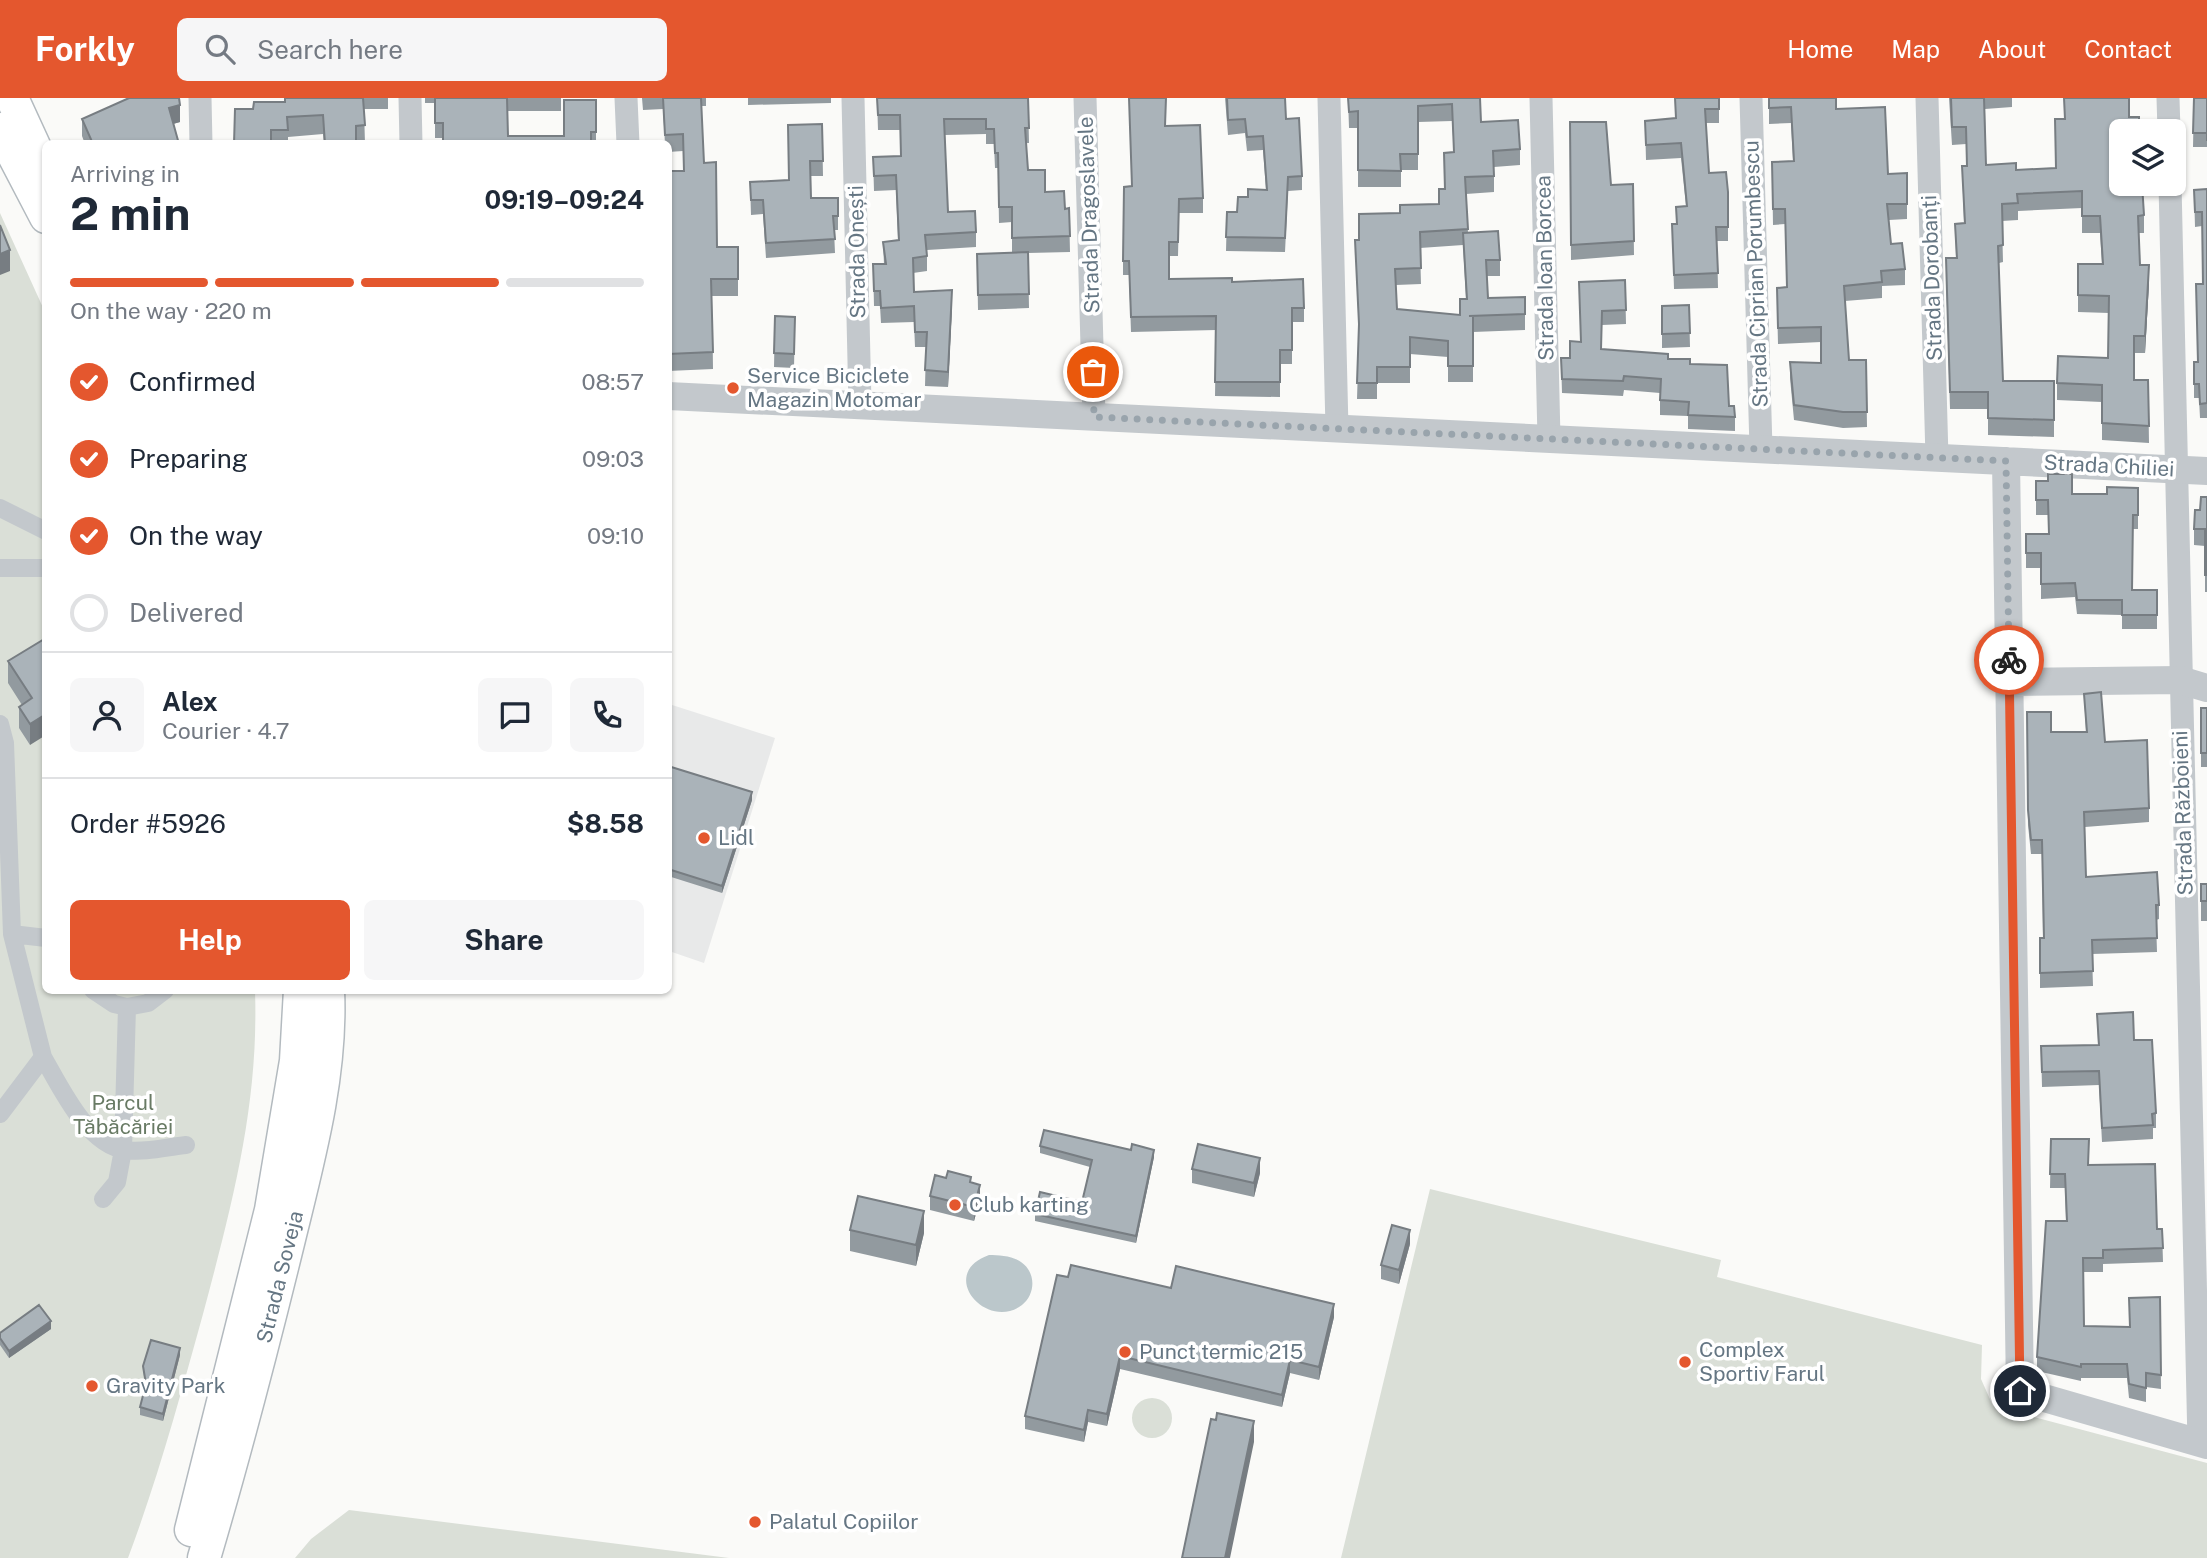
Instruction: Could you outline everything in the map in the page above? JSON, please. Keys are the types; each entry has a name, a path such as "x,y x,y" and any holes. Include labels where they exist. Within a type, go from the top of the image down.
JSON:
{"main road":[{"path":"12,98 42,163"},
{"path":"0,130 42,209"},
{"name":"Strada Soveja","path":"184,1558 271,1210 296,1061 300,994"},
{"name":"Strada Soveja","path":"204,1558 247,1413 314,1136 330,1023 328,994"}],"street":[{"path":"200,98 201,140"},
{"path":"410,98 411,140"},
{"path":"626,98 628,140"},
{"name":"Strada Onești","path":"853,98 860,405"},
{"name":"Strada Dragoslavele","path":"1085,98 1094,417"},
{"path":"1329,98 1337,429"},
{"name":"Strada Ioan Borcea","path":"1541,98 1549,439"},
{"name":"Strada Ciprian Porumbescu","path":"1751,98 1761,449"},
{"name":"Strada Dorobanți","path":"1927,98 1937,458"},
{"path":"2168,98 2169,119"},
{"name":"Strada Războieni","path":"2170,196 2179,680 2203,1444"},
{"name":"Strada Chiliei","path":"672,396 2207,471"},
{"path":"2006,461 2020,1391 2203,1444"},
{"path":"0,508 42,529"},
{"path":"0,568 42,568"},
{"path":"2010,682 2179,680 2207,688"},
{"path":"0,724 5,743 12,934 43,1057 75,1112 97,1135 123,1150 186,1145"},
{"path":"12,934 42,938"},
{"path":"99,994 114,1004 127,1007 148,1003 160,994"},
{"path":"103,1199 117,1182 123,1150 127,1007"},
{"path":"0,1114 43,1057"}],"shaded area":[{"path":"672,705 775,738 704,963 672,952"},
{"path":"989,1255 1014,1258 1026,1266 1032,1277 1032,1289 1022,1305 1008,1311 995,1311 982,1306 972,1297 967,1286 967,1275 974,1264"}],"green space":[{"name":"Parcul Tăbăcăriei","path":"0,213 42,305 42,994 255,994 255,1033 248,1115 214,1274 177,1407 128,1558 0,1558"},
{"name":"Complex Sportiv Farul","path":"1430,1189 1721,1260 1717,1277 1982,1345 1981,1379 1993,1406 2207,1463 2207,1558 1341,1558"},
{"path":"1152,1398 1160,1399 1166,1404 1171,1410 1171,1426 1166,1432 1160,1437 1152,1438 1144,1437 1138,1432 1133,1426 1132,1418 1133,1410 1138,1404 1144,1399"},
{"path":"349,1510 729,1558 295,1558 311,1539"}],"building":[{"path":"129,98 179,98 180,105 169,108 178,140 91,140 82,119"},
{"path":"285,98 363,98 365,125 356,126 356,140 325,140 323,115 287,117 288,130 271,130 271,140 234,140 235,109 253,109 254,102 285,102"},
{"path":"435,98 507,98 508,136 564,136 564,100 596,100 596,132 591,132 591,140 443,140 443,123 435,123"},
{"path":"663,98 701,98 704,163 716,162 717,247 738,247 738,279 711,279 713,352 672,354 672,171 684,171 683,134 665,135"},
{"path":"877,98 1028,98 1029,128 1025,128 1028,170 1045,170 1045,192 1064,191 1065,209 1069,208 1070,236 1012,238 1012,207 999,207 998,153 995,153 994,129 986,129 986,119 944,119 948,212 975,211 976,232 925,235 927,256 913,258 914,292 952,290 948,372 925,370 927,332 915,332 914,306 881,308 880,291 874,291 873,264 886,264 883,242 899,240 896,175 874,176 873,157 901,156 900,115 878,115"},
{"path":"1129,98 1166,98 1165,126 1200,125 1203,198 1179,199 1178,242 1169,242 1169,279 1232,278 1232,282 1303,279 1304,308 1292,308 1292,350 1280,350 1280,382 1215,382 1216,316 1131,317 1129,261 1123,261 1124,187 1132,186"},
{"path":"1227,98 1285,98 1286,119 1299,118 1302,176 1288,177 1285,238 1226,237 1227,212 1237,212 1238,197 1248,197 1248,189 1267,190 1263,136 1247,137 1245,119 1228,120"},
{"path":"1348,98 1480,98 1481,122 1518,120 1520,149 1493,151 1494,176 1465,177 1468,229 1420,232 1421,268 1395,269 1397,309 1460,315 1460,299 1467,299 1463,233 1498,231 1500,260 1486,260 1488,298 1525,297 1525,314 1469,316 1473,316 1473,366 1448,366 1448,341 1410,337 1410,367 1377,367 1377,383 1357,383 1359,324 1355,240 1359,240 1359,214 1400,213 1400,205 1439,204 1439,189 1445,189 1444,153 1454,152 1452,104 1418,106 1418,154 1400,154 1401,171 1358,170 1358,111 1349,112"},
{"path":"1675,98 1719,98 1719,109 1705,109 1709,173 1726,172 1728,192 1728,227 1716,227 1718,273 1674,275 1672,224 1677,224 1676,207 1687,206 1681,143 1646,145 1645,121 1676,118"},
{"path":"1769,98 1836,98 1836,109 1885,107 1888,174 1907,173 1907,204 1887,204 1891,244 1902,243 1905,269 1881,271 1882,282 1844,286 1849,360 1866,360 1867,412 1843,412 1794,405 1790,362 1821,363 1821,327 1778,328 1777,288 1787,287 1785,209 1773,209 1772,162 1794,161 1791,107 1769,108"},
{"path":"1951,98 1984,98 1986,165 2016,163 2016,170 2056,168 2055,119 2065,119 2064,98 2129,98 2129,117 2139,119 2109,119 2109,196 2143,196 2144,215 2138,216 2140,265 2149,265 2145,336 2134,336 2134,380 2148,380 2149,426 2102,423 2102,385 2057,383 2058,356 2108,358 2109,296 2078,295 2078,264 2103,264 2100,216 2082,216 2082,191 2017,194 2018,203 2002,204 2003,245 1998,246 2003,381 2054,381 2054,420 1988,418 1988,392 1950,392 1946,258 1957,258 1955,224 1965,223 1962,166 1967,166 1966,127 1952,127"},
{"path":"2194,98 2207,98 2207,133 2193,133"},
{"path":"1570,122 1606,122 1611,185 1633,184 1634,241 1571,245"},
{"path":"822,124 823,161 810,161 811,198 838,198 838,216 833,216 835,239 766,243 763,200 751,200 750,182 789,180 788,125"},
{"path":"2207,189 2207,403 2200,404 2199,384 2194,384 2194,362 2198,362 2196,284 2203,284 2202,212 2195,212 2194,190"},
{"path":"0,225 10,250 0,254"},
{"path":"1028,252 1029,294 978,295 977,254"},
{"path":"1625,280 1626,310 1602,311 1601,349 1668,354 1668,359 1690,359 1690,364 1727,365 1729,406 1734,406 1735,417 1688,415 1689,402 1660,400 1661,379 1624,376 1623,381 1562,379 1561,358 1570,358 1570,341 1581,342 1579,282"},
{"path":"1689,305 1690,333 1662,334 1662,306"},
{"path":"775,316 795,317 794,354 774,353"},
{"path":"2048,474 2072,474 2072,494 2107,494 2107,487 2138,488 2138,515 2133,515 2132,590 2157,590 2157,615 2122,615 2122,600 2077,600 2075,583 2041,584 2041,553 2026,553 2026,534 2049,534 2048,500 2036,500 2036,481 2048,481"},
{"path":"2201,497 2207,497 2207,575 2205,529 2194,529 2195,510 2200,510"},
{"path":"42,640 42,716 30,724 19,707 32,698 8,661"},
{"path":"2101,692 2105,742 2147,740 2149,808 2084,812 2086,877 2157,872 2157,938 2092,940 2093,971 2040,973 2040,938 2044,938 2042,840 2031,840 2027,712 2051,712 2051,732 2087,732 2084,694"},
{"path":"2201,708 2207,708 2207,753 2201,753"},
{"name":"Lidl","path":"672,767 752,792 722,886 672,870"},
{"path":"2201,884 2207,884 2207,901 2201,901"},
{"path":"2133,1012 2134,1040 2152,1040 2156,1113 2152,1114 2153,1125 2102,1128 2099,1071 2042,1072 2041,1046 2099,1045 2097,1014"},
{"path":"1044,1130 1131,1150 1132,1144 1154,1150 1136,1236 1035,1214 1040,1192 1082,1202 1092,1160 1040,1146"},
{"path":"2051,1139 2089,1139 2088,1165 2155,1164 2157,1229 2162,1229 2163,1248 2103,1250 2103,1258 2083,1258 2084,1326 2130,1327 2129,1298 2160,1297 2161,1375 2146,1373 2146,1388 2129,1384 2127,1364 2081,1364 2081,1367 2037,1357 2046,1221 2067,1221 2065,1174 2050,1174"},
{"path":"1198,1144 1260,1158 1254,1183 1192,1169"},
{"path":"948,1171 971,1177 970,1182 980,1185 974,1207 930,1196 935,1175 946,1178"},
{"path":"858,1196 924,1211 916,1245 850,1230"},
{"path":"1392,1225 1410,1230 1399,1270 1381,1265"},
{"path":"1071,1265 1171,1288 1176,1266 1334,1304 1319,1367 1290,1360 1282,1395 1120,1356 1107,1414 1088,1410 1084,1430 1025,1416 1057,1275 1068,1277"},
{"path":"39,1305 51,1321 9,1351 0,1338 0,1333"},
{"path":"151,1340 180,1348 163,1414 140,1407 146,1384 143,1366"},
{"path":"1217,1413 1254,1421 1225,1558 1182,1558 1211,1419 1216,1420"}],"way so far":[{"path":"1093,372 1094,417 2006,461 2009,660"}],"place":[{"name":"Service Biciclete Magazin Motomar","path":"733,388"},
{"name":"Lidl","path":"704,838"},
{"name":"Club karting","path":"955,1205"},
{"name":"Punct termic 215","path":"1125,1352"},
{"name":"Complex Sportiv Farul","path":"1685,1362"},
{"name":"Gravity Park","path":"92,1386"},
{"name":"Palatul Copiilor","path":"755,1522"}],"route":[{"path":"2009,660 2020,1391"}]}
